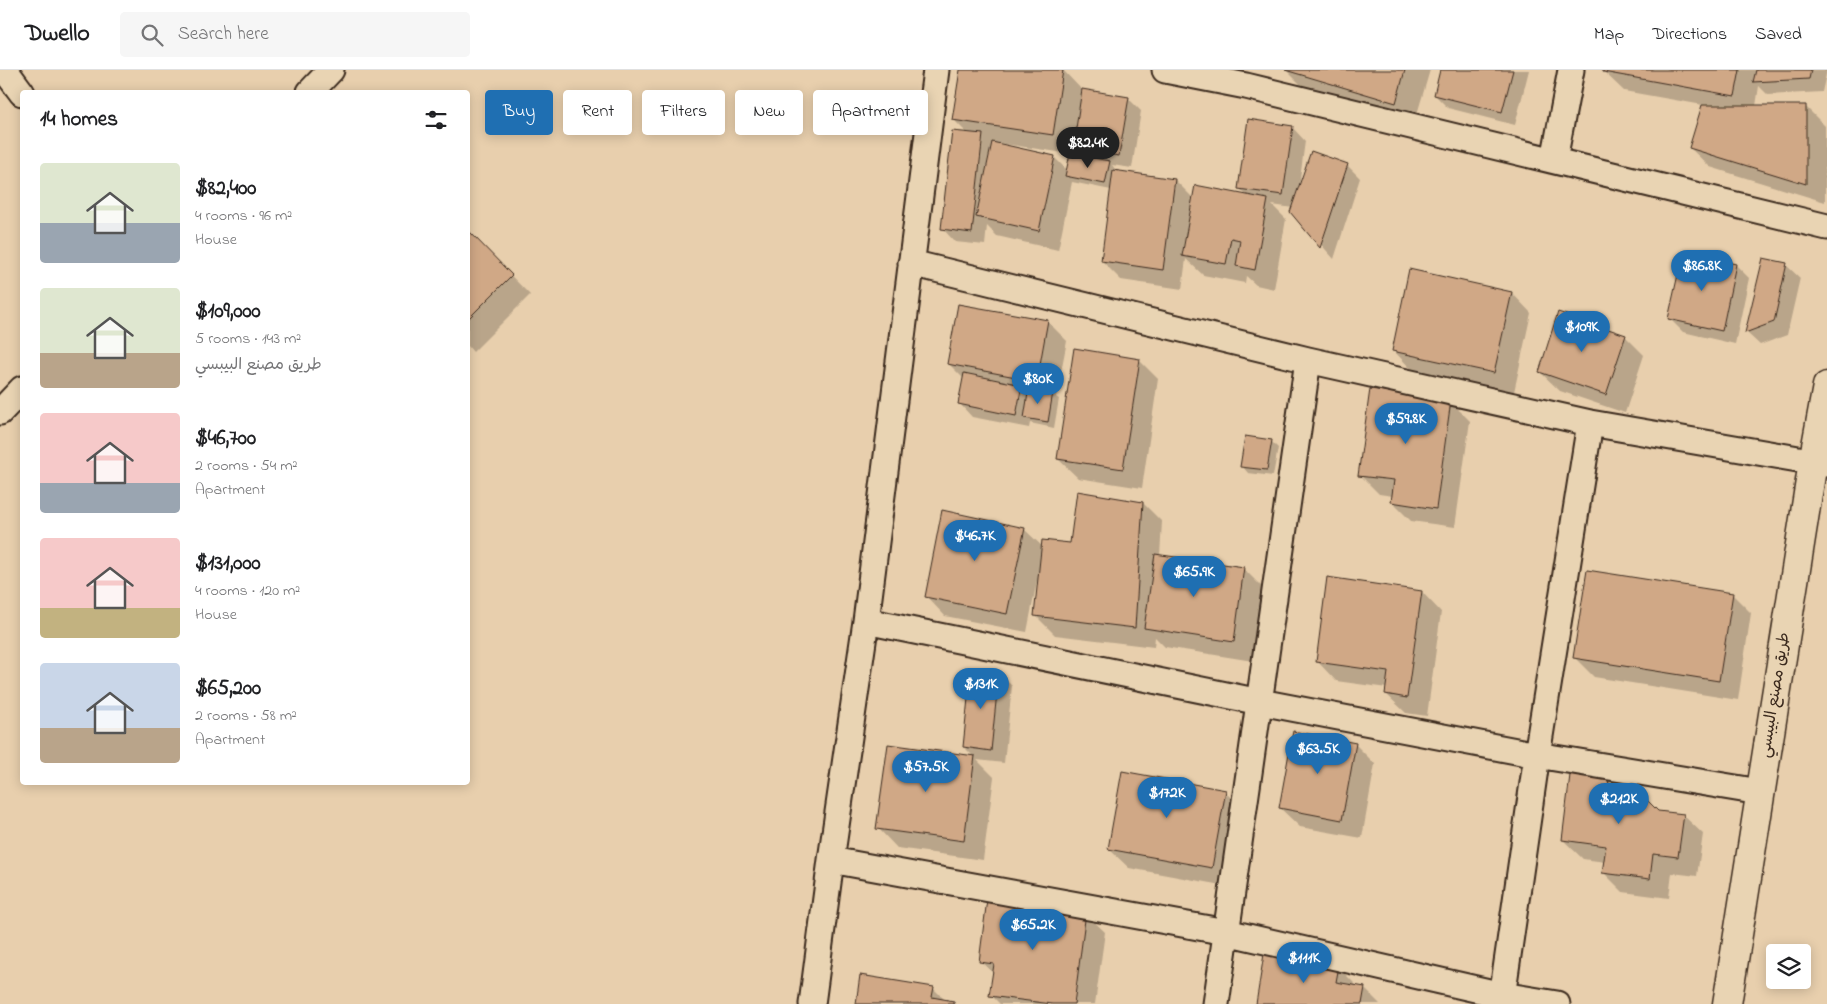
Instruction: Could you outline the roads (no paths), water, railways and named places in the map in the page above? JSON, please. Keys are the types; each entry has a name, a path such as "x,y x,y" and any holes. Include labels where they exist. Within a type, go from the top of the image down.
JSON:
{"main road":[{"name":"طريق مصنع البيبسي","path":"1727,1004 1760,792 1820,463 1827,386"}],"street":[{"path":"5,70 20,90"},
{"path":"312,90 331,70"},
{"path":"812,1004 866,621 936,70"},
{"path":"1166,70 1247,78 1554,160 1827,227"},
{"path":"1554,160 1571,70"},
{"path":"911,263 1308,360 1590,422 1820,463"},
{"path":"1216,1004 1308,360"},
{"path":"0,412 20,391"},
{"path":"1501,999 1537,754 1590,422"},
{"path":"866,621 1260,702 1537,754 1760,792"},
{"path":"831,860 1226,932 1501,999 1557,1004"}]}
